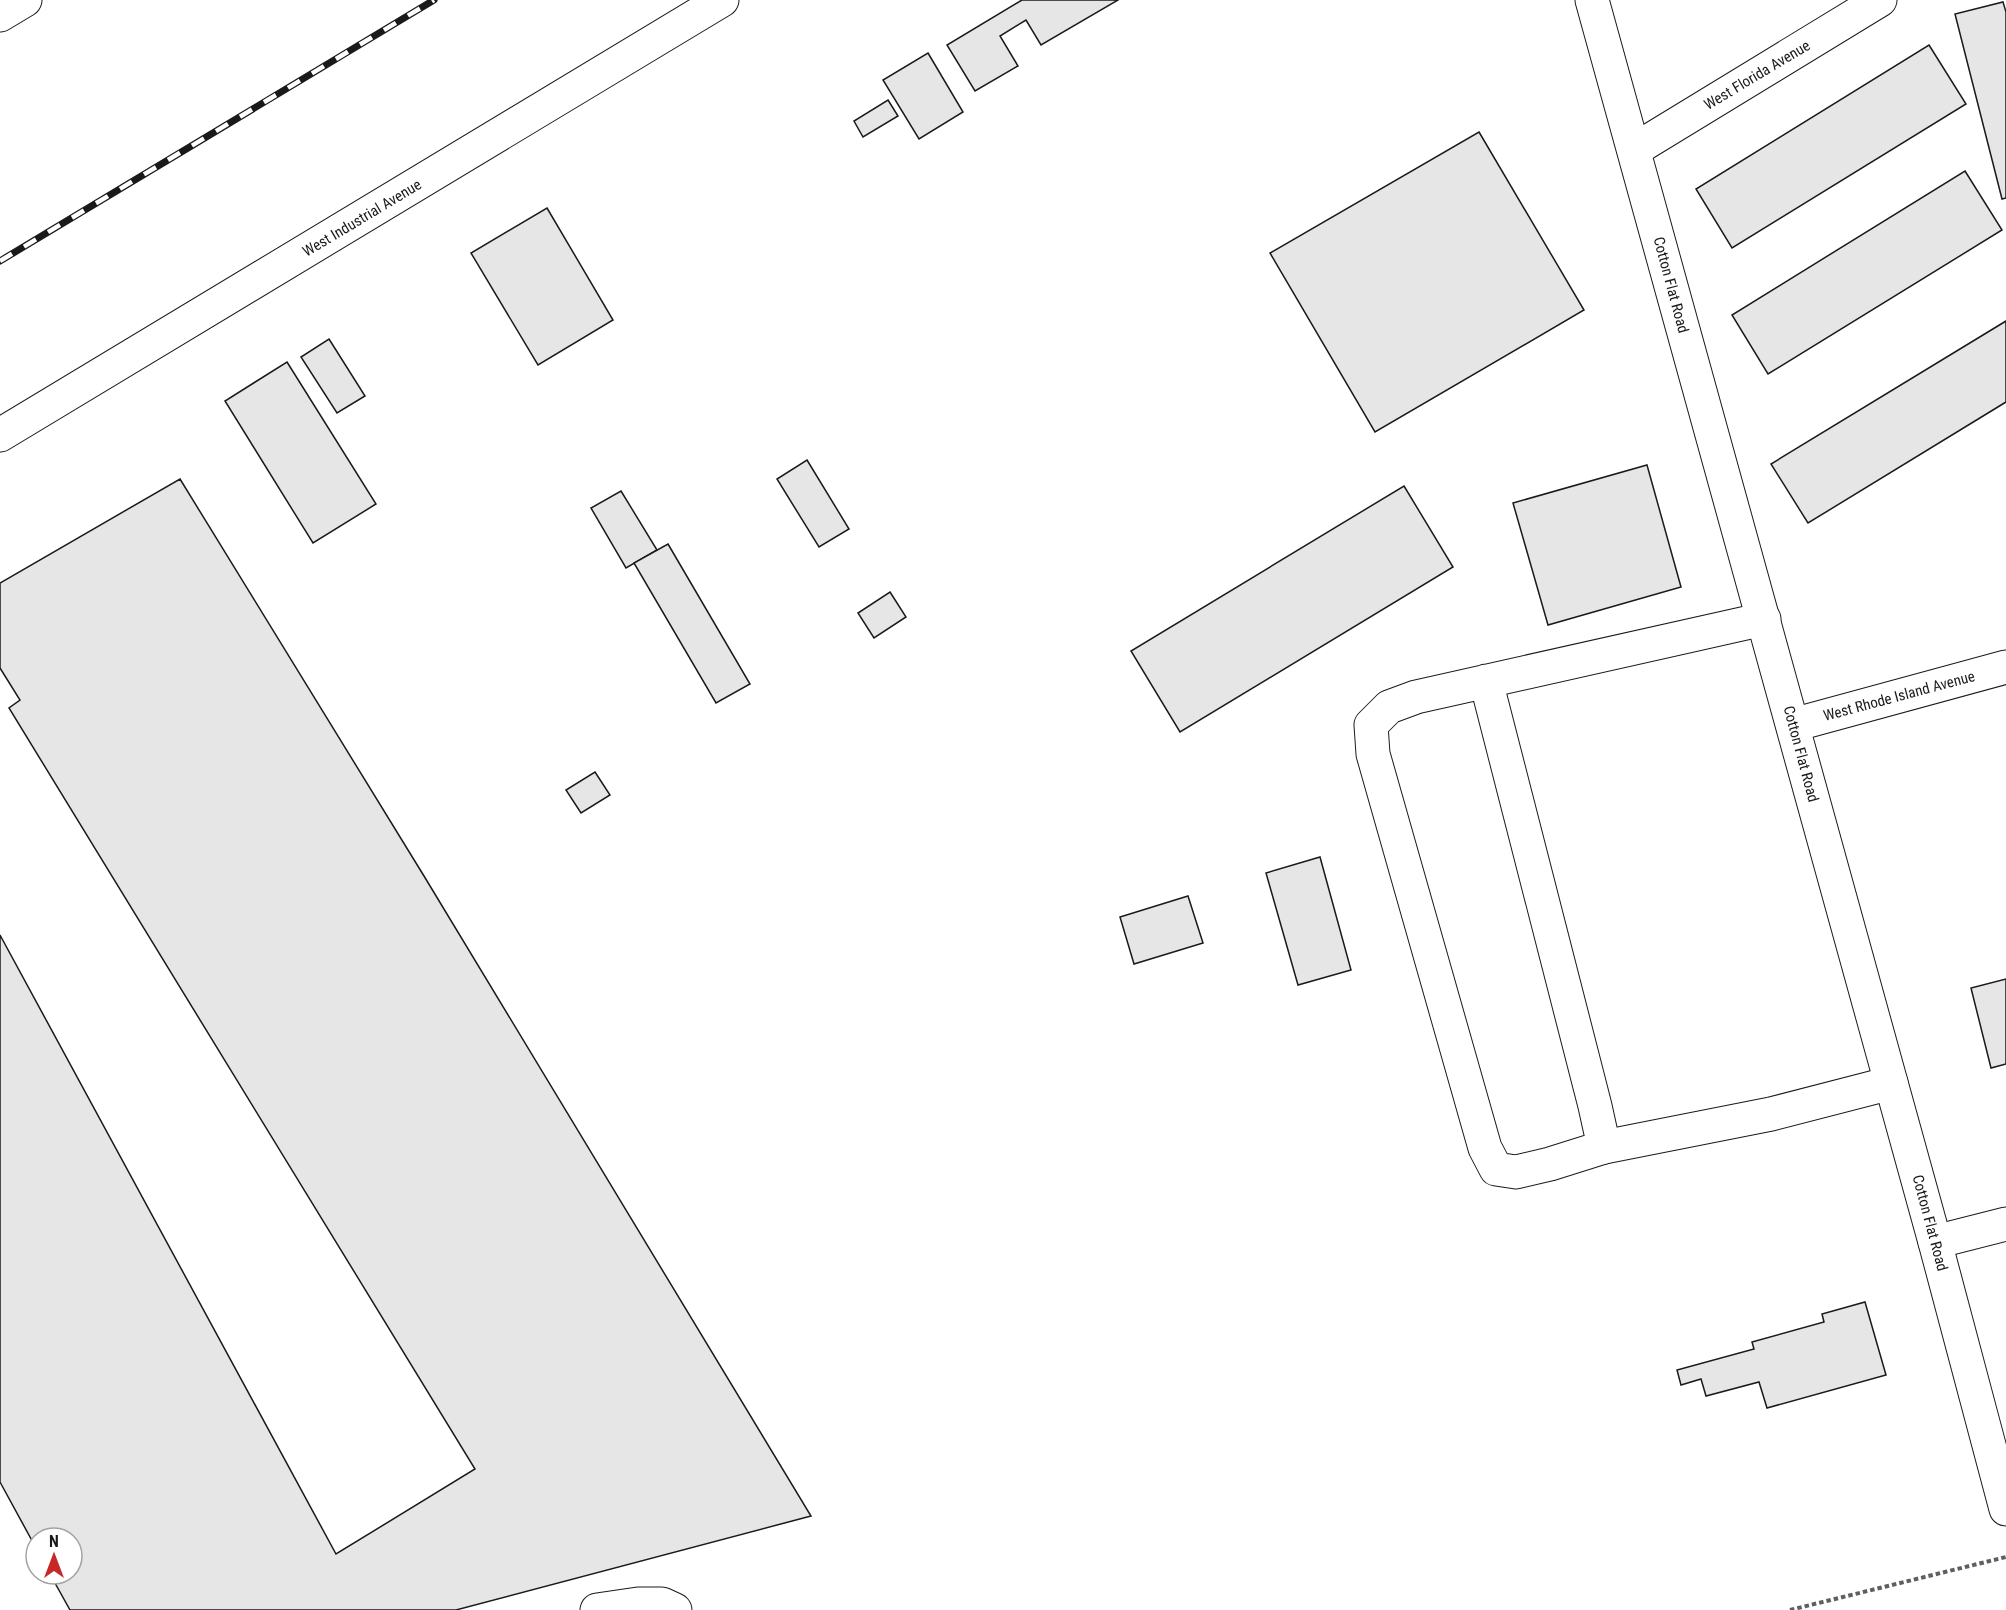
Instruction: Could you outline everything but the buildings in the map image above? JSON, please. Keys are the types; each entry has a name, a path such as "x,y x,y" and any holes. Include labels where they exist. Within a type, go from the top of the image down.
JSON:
{"street":[{"path":"0,15 25,0"},
{"name":"West Industrial Avenue","path":"0,435 722,0"},
{"name":"Cotton Flat Road","path":"1592,0 1935,1242 2006,1509"},
{"name":"West Florida Avenue","path":"1634,150 1880,0"},
{"path":"1764,619 1416,697 1389,707 1371,725 1373,754 1485,1148 1496,1169 1516,1172 1604,1147 1771,1114 1891,1083"},
{"name":"West Rhode Island Avenue","path":"1793,725 2006,667"},
{"path":"1486,681 1604,1147"},
{"path":"1935,1242 2006,1224"},
{"path":"597,1610 638,1604 662,1604 675,1610"}],"path":[{"path":"1790,1610 2006,1557"}],"railway":[{"path":"0,261 434,0"}]}
